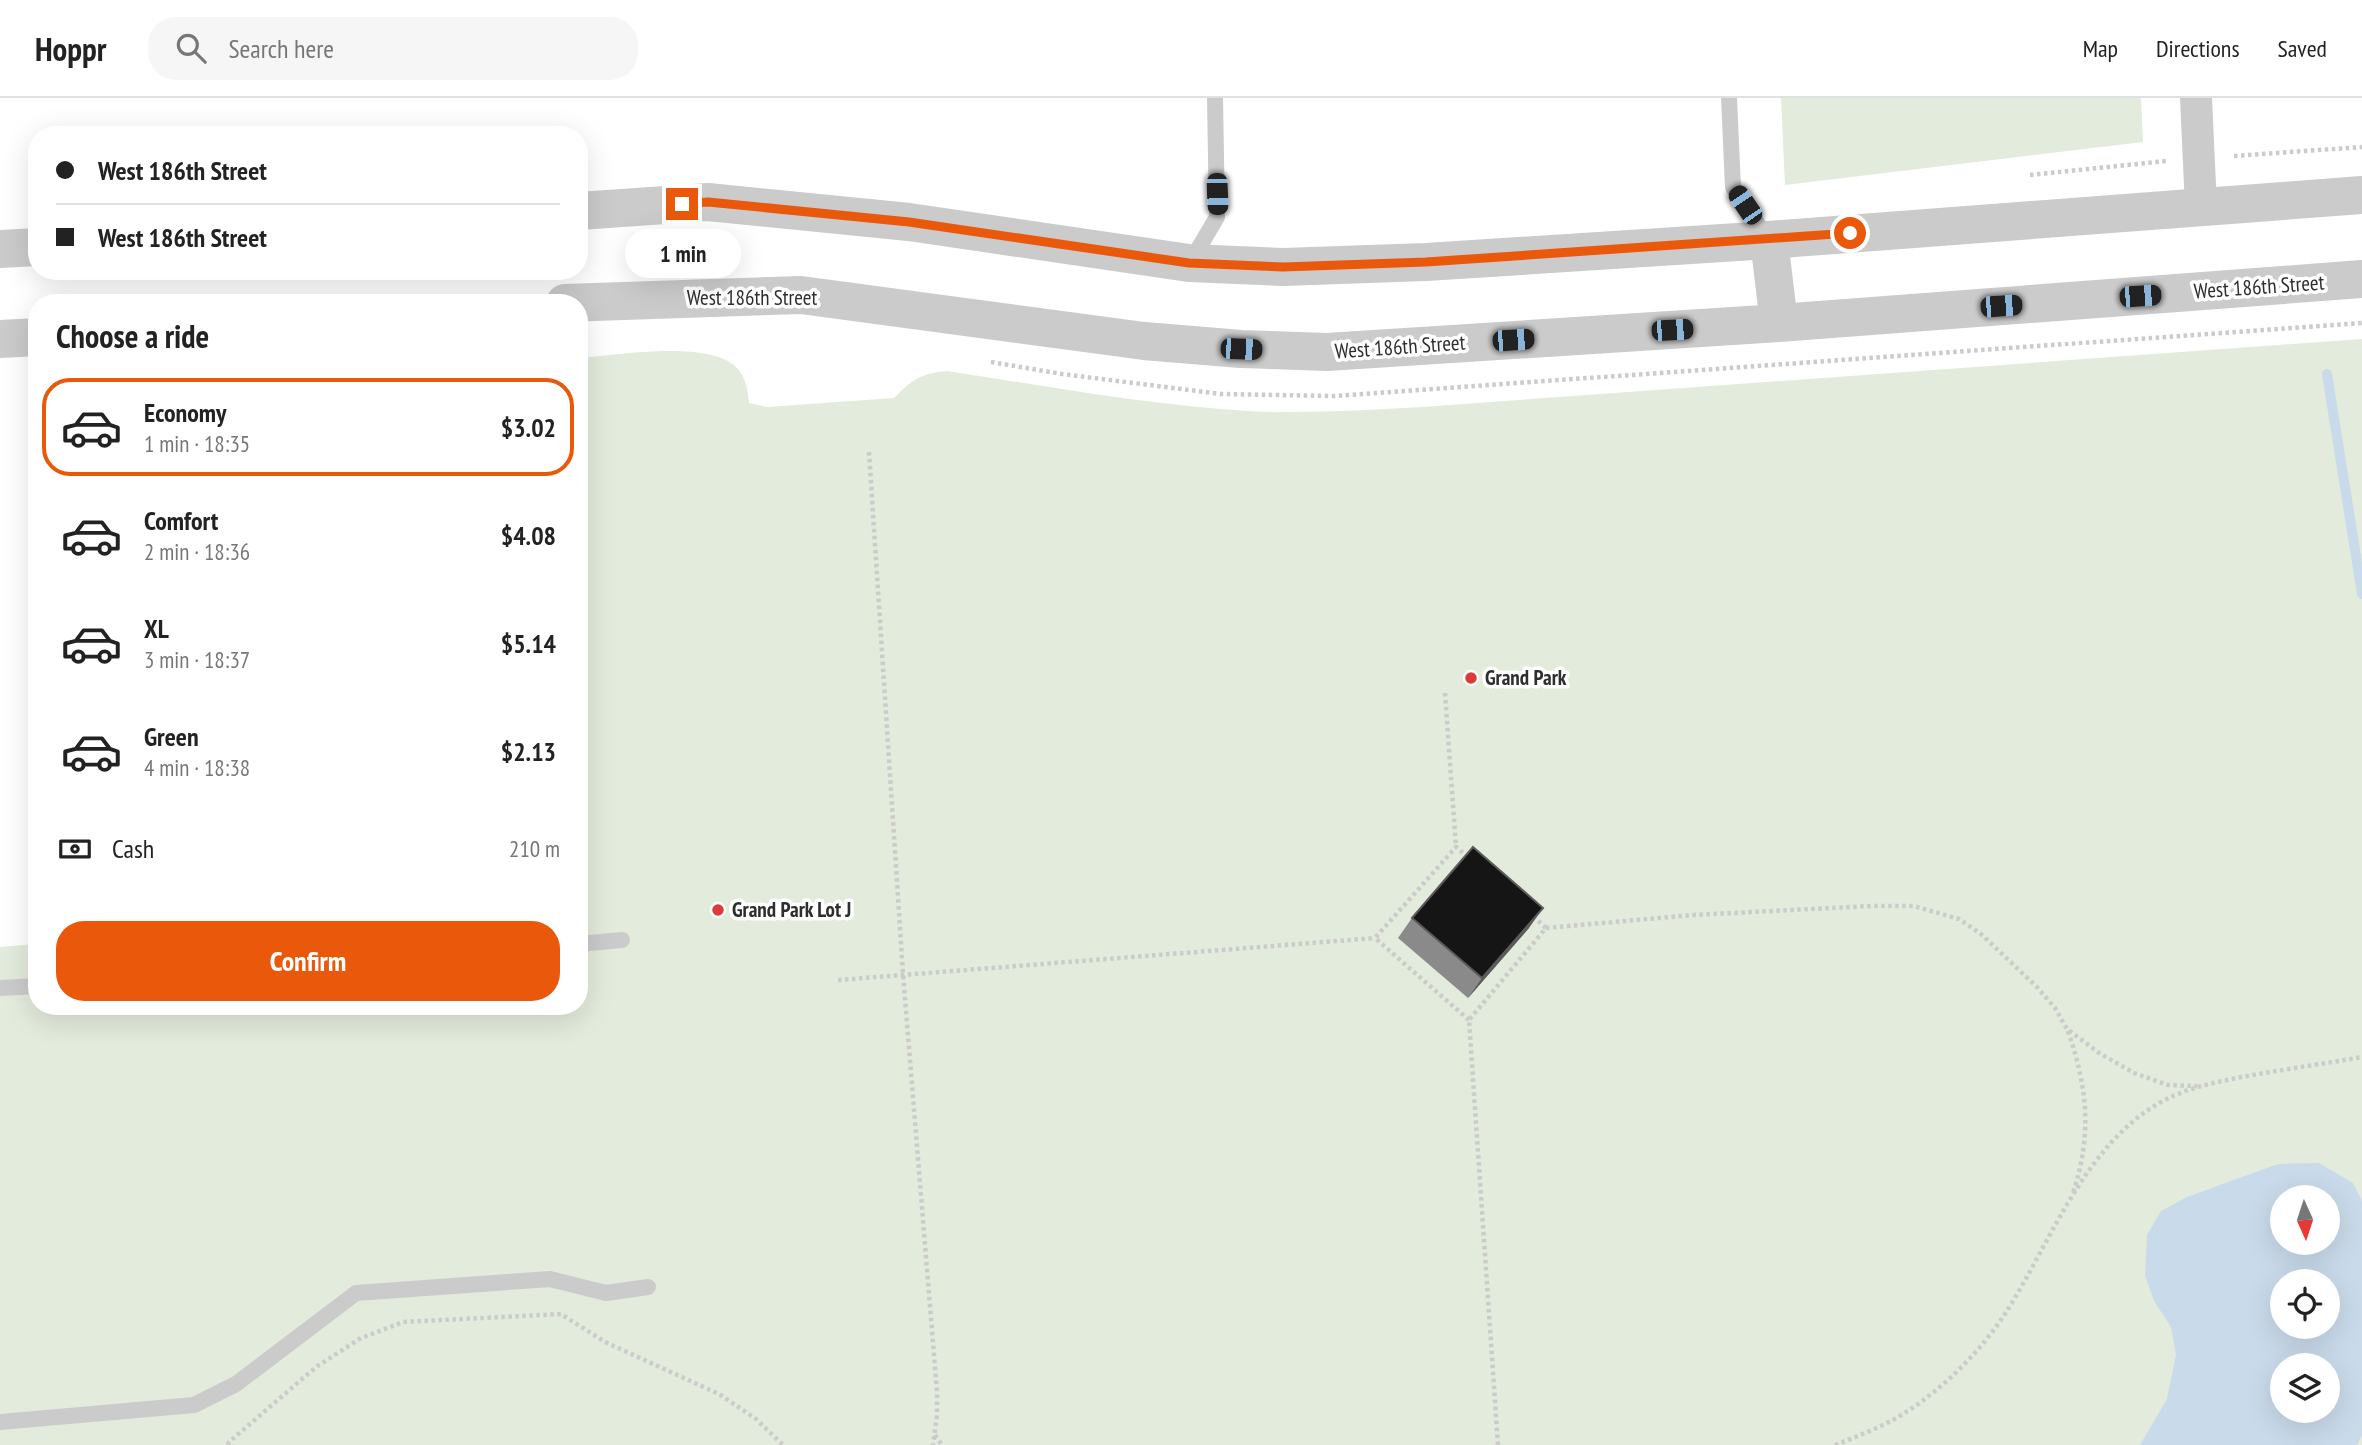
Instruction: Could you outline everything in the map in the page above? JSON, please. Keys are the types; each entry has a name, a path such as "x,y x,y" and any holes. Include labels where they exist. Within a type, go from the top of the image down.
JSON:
{"street":[{"path":"2196,98 2201,206"},
{"path":"588,210 708,202 909,222 1189,263 1283,267 1426,262 1769,240 2362,195"},
{"path":"1769,240 1779,323"},
{"path":"0,249 28,247"},
{"name":"West 186th Street","path":"588,302 801,295 1144,341 1241,349 1327,352 1779,323 2362,279"},
{"path":"0,339 28,337"}],"lane":[{"path":"1189,263 1217,217 1214,98"},
{"path":"1729,98 1733,187 1769,240"},
{"path":"588,943 622,940"},
{"path":"0,988 28,986"},
{"path":"0,1422 194,1405 236,1384 356,1293 550,1279 606,1293 648,1287"}],"path":[{"path":"869,452 903,974 937,1392 933,1445"},
{"path":"1445,693 1456,847 1476,865"},
{"path":"838,980 1375,938 1456,847"},
{"path":"1498,1445 1469,1020 1546,928 1693,915 1871,906 1914,906 1959,919 1981,934 2037,987 2055,1008 2067,1029 2081,1074 2086,1123 2085,1148 2071,1197"},
{"path":"1526,910 1546,928"},
{"path":"1375,938 1469,1020"},
{"path":"2067,1029 2099,1054 2134,1073 2168,1085 2197,1086 2362,1057"},
{"path":"1835,1445 1903,1414 1945,1382 1969,1358 2005,1314 2071,1197 2101,1155 2143,1114 2161,1102 2197,1086"},
{"path":"228,1445 316,1367 361,1338 403,1322 561,1314 606,1342 719,1394 756,1419 783,1445"},
{"path":"935,1435 942,1445"}],"green space":[{"path":"1781,98 2141,98 2143,142 1785,185"},
{"name":"Grand Park","path":"2362,339 2362,1445 0,1445 0,947 28,945 28,1015 588,1015 588,357 685,351 724,359 743,376 749,403 767,407 894,398 918,378 947,371 1171,404 1291,412 1422,407"}],"water":[{"path":"2319,1163 2353,1183 2362,1201 2362,1435 2357,1445 2140,1445 2167,1399 2176,1355 2171,1327 2154,1301 2145,1275 2147,1235 2161,1211 2187,1197 2278,1164"}],"building":[{"path":"1473,847 1543,908 1482,978 1412,918"}],"waterway":[{"path":"2327,374 2362,594"}],"place":[{"name":"Grand Park","path":"1471,678"},
{"name":"Grand Park Lot J","path":"718,910"}],"route":[{"path":"682,204 708,202 909,222 1189,263 1283,267 1426,262 1850,233"}]}
